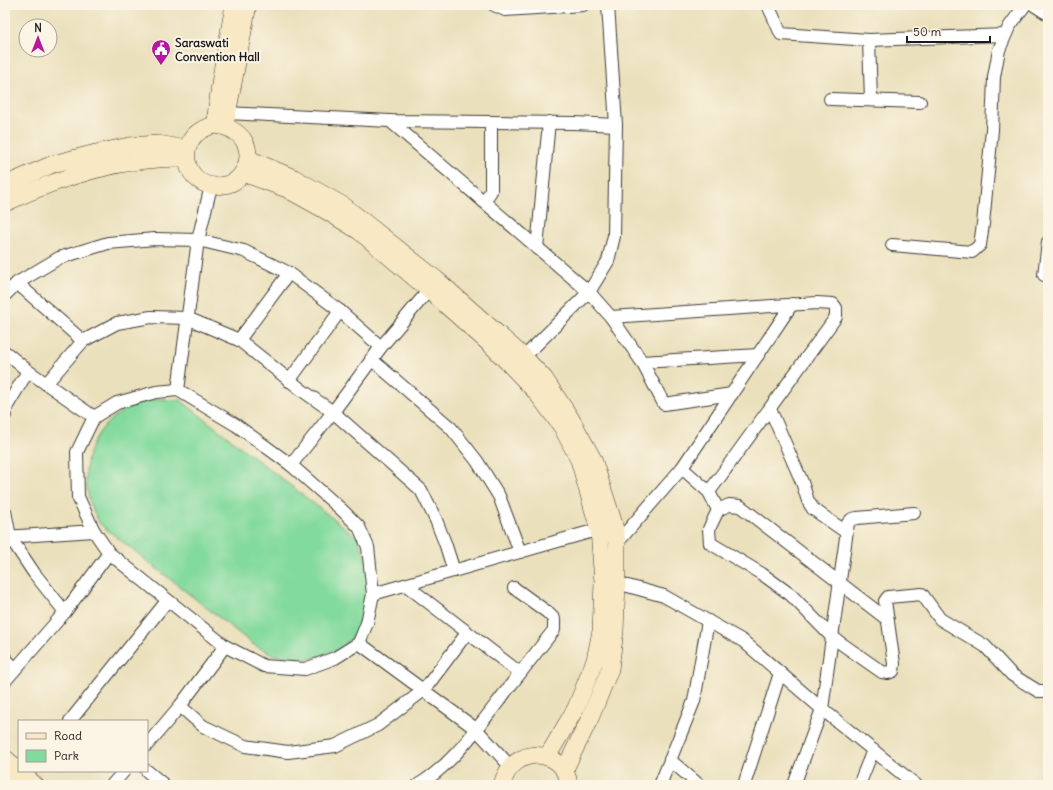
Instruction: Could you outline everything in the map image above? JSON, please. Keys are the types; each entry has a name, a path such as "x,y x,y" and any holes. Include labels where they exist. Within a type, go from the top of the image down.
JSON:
{"street":[{"path":"222,121 221,77 234,5"},
{"path":"222,121 248,5"},
{"path":"500,7 577,5"},
{"path":"524,357 589,292 608,261 614,236 616,126 608,5"},
{"path":"768,5 781,34 869,40 1005,35"},
{"path":"892,245 972,252 980,245 984,224 992,130 994,78 998,50 1009,27 1025,5"},
{"path":"1034,5 1048,14"},
{"path":"869,40 871,100"},
{"path":"830,99 920,102"},
{"path":"222,121 242,136 246,145 246,166 237,179 229,184 211,186 201,182 194,176 188,168 186,154 190,139 197,132 205,127 222,121 390,120 549,122 616,126"},
{"path":"390,120 589,292 611,317 642,362 664,404 732,394"},
{"path":"484,202 491,191 491,122"},
{"path":"537,248 549,122"},
{"path":"5,185 53,164 123,148 158,144 186,154"},
{"path":"5,203 59,180 100,168 186,154"},
{"path":"246,166 294,178 344,206 433,285 524,357 548,384 571,419 594,459 606,527 615,631 610,669 567,778"},
{"path":"178,390 198,240 211,186"},
{"path":"5,295 17,283 59,258 108,243 155,238 198,240 244,251 289,273 340,311 381,346"},
{"path":"1044,275 1048,242"},
{"path":"239,340 289,273"},
{"path":"17,283 83,341"},
{"path":"291,465 334,412 381,346 433,285"},
{"path":"433,285 536,392 562,427 579,460 606,527 617,543"},
{"path":"611,317 792,304 833,304 836,308 836,317 709,492"},
{"path":"547,757 576,708 595,660 617,543 682,468 792,304"},
{"path":"289,380 340,311"},
{"path":"46,384 83,341 116,324 151,317 187,318 239,340 303,391 334,412 421,490 446,543 454,571"},
{"path":"5,352 28,371 94,417"},
{"path":"642,362 758,355"},
{"path":"371,360 451,428 477,461 499,496 520,552"},
{"path":"5,415 7,406 28,371"},
{"path":"178,390 236,425 291,465 359,527 368,547 373,594 366,623 359,643 335,658 305,669 264,666 224,646 109,553 94,531 78,497 77,452 94,417 117,403 156,392 178,390"},
{"path":"770,409 802,482 808,501 813,509 846,532"},
{"path":"682,468 709,492 718,510"},
{"path":"888,620 740,506 729,505 718,510 709,529 710,543 762,574 791,595 832,637 882,672 888,673 893,671 894,664 888,620 885,601 888,597 922,594 940,619 985,646 1012,675 1038,691 1048,691"},
{"path":"5,512 8,537 65,612"},
{"path":"794,785 822,709 848,523 852,519 857,518 914,513"},
{"path":"373,594 606,527"},
{"path":"8,537 94,531"},
{"path":"5,681 65,612 109,553"},
{"path":"610,582 664,596 743,641 822,709 916,785"},
{"path":"406,585 520,673"},
{"path":"418,785 425,781 455,755 554,630 554,620 547,612 514,588"},
{"path":"71,720 167,601"},
{"path":"660,785 694,701 708,621"},
{"path":"180,706 203,726 245,746 288,752 335,746 378,724 424,690 467,633"},
{"path":"359,643 476,729 510,766"},
{"path":"148,744 180,706 224,646"},
{"path":"5,658 15,669"},
{"path":"744,785 780,673"},
{"path":"859,785 873,750"},
{"path":"502,785 504,775 510,766 521,758 534,755 547,757 557,762 567,778"},
{"path":"5,758 25,781"},
{"path":"670,760 700,785"},
{"path":"112,785 123,772"},
{"path":"148,772 164,785"},
{"path":"5,776 25,781"}],"green space":[{"path":"158,399 180,400 357,537 374,576 360,628 345,644 336,650 316,658 295,659 274,655 254,645 100,524 90,503 86,483 87,463 93,444 103,428 117,415 136,405"}],"place":[{"name":"Saraswati Convention Hall","path":"161,66"}]}
